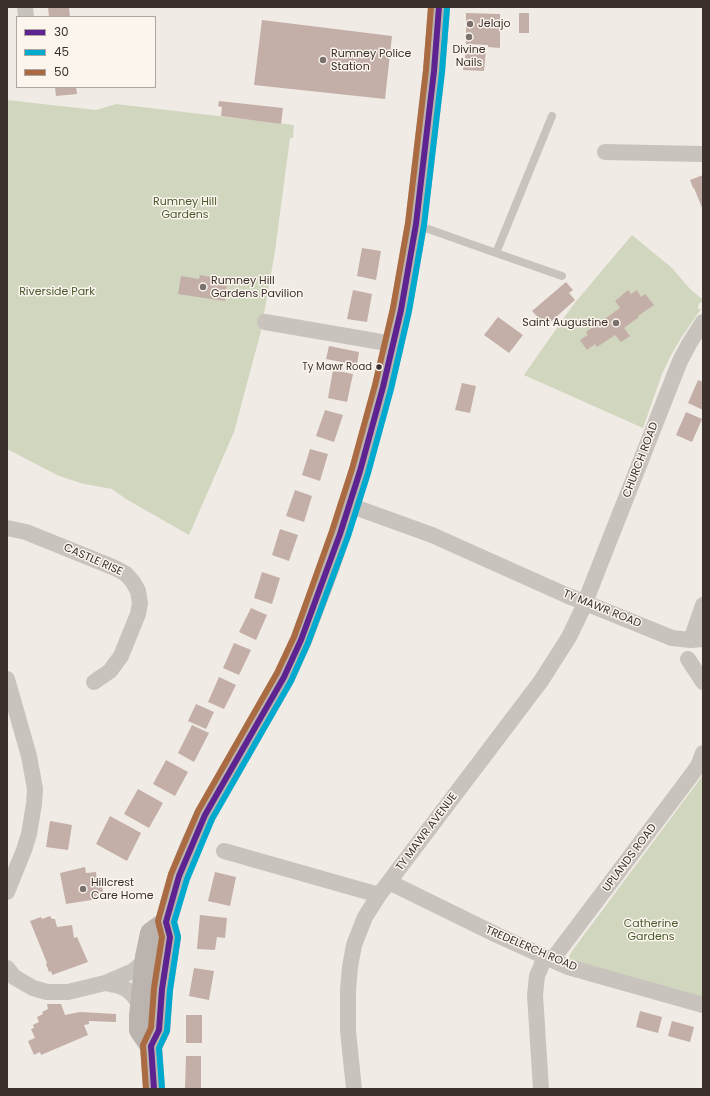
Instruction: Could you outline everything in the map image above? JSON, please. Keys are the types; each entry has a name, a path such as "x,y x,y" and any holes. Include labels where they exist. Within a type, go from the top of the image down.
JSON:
{"main road":[{"path":"154,1089 152,1046 159,1030 162,989 170,937 166,922 179,876 190,846 205,815 284,677 301,640 329,566 371,433 393,344 416,224 433,78 439,7"},
{"path":"152,1046 140,1030 146,960 152,933 166,922"}],"street":[{"path":"605,152 703,154"},
{"path":"265,322 393,344"},
{"name":"CHURCH ROAD","path":"585,602 680,361 703,322"},
{"name":"TY MAWR ROAD","path":"348,505 432,535 585,602 672,638 697,640"},
{"name":"CASTLE RISE","path":"7,528 26,532 115,568 126,574 133,582 138,591 140,603 138,614 121,656 110,671 94,682"},
{"name":"TY MAWR AVENUE","path":"354,1089 348,1031 348,990 354,945 365,917 379,895 541,681 569,637 585,602"},
{"path":"697,640 703,605"},
{"path":"688,659 703,682"},
{"path":"7,680 29,756 34,776 35,789 29,834 7,892"},
{"name":"UPLANDS ROAD","path":"541,1089 535,990 537,976 548,959 690,777 698,766 703,753"},
{"path":"224,852 379,895"},
{"name":"TREDELERCH ROAD","path":"389,882 497,936 548,959 576,969 703,1006"},
{"path":"7,968 14,977 33,988 47,992 68,992 105,984 133,971 146,960"},
{"path":"105,984 119,986 126,989 133,995 141,1006"}],"lane":[{"path":"496,253 552,116"},
{"path":"416,224 562,276"}],"green space":[{"name":"Rumney Hill Gardens","path":"7,100 96,110 116,104 294,125 293,138 290,138 275,251 261,331 234,432 189,535 126,499 112,489 84,484 59,476 7,449"},
{"path":"632,235 672,268 690,289 703,300 703,302 699,303 698,309 701,309 681,338 662,374 643,428 524,375 573,305"},
{"name":"Catherine Gardens","path":"703,775 703,1000 572,962 569,956 572,951"}],"building":[{"path":"48,7 69,7 70,16 49,16"},
{"path":"466,13 500,14 500,48 488,47 488,45 466,44"},
{"path":"519,13 529,13 529,33 519,33"},
{"name":"Rumney Police Station","path":"262,20 392,36 385,99 254,85"},
{"path":"466,48 486,50 484,71 463,70 464,61 466,62"},
{"path":"55,88 76,88 77,94 56,96"},
{"path":"219,101 283,108 281,124 221,116 222,107 218,106"},
{"path":"703,175 703,210 690,180"},
{"path":"362,248 381,251 376,280 357,276"},
{"name":"Rumney Hill Gardens Pavilion","path":"200,275 227,280 225,301 178,294 181,276 199,279"},
{"path":"566,282 573,290 569,293 575,300 546,326 532,311"},
{"path":"353,290 372,294 367,322 347,319"},
{"name":"Saint Augustine","path":"628,290 631,294 637,290 641,297 645,294 654,305 624,328 630,336 621,342 615,335 597,347 595,344 587,350 580,340 588,335 586,332 620,308 615,301"},
{"path":"498,317 523,335 509,353 484,335"},
{"path":"329,346 359,352 357,365 326,359"},
{"path":"333,370 353,374 347,402 328,398"},
{"path":"698,380 703,382 703,410 688,403"},
{"path":"462,383 476,386 470,413 455,410"},
{"path":"325,410 343,415 334,442 316,436"},
{"path":"686,412 702,419 692,442 676,435"},
{"path":"310,449 328,454 320,481 302,475"},
{"path":"295,490 312,496 304,522 286,516"},
{"path":"280,529 298,535 289,561 272,555"},
{"path":"262,572 280,578 272,604 254,598"},
{"path":"251,608 267,615 256,640 239,632"},
{"path":"234,643 251,650 239,675 223,668"},
{"path":"219,677 236,685 224,709 208,702"},
{"path":"196,704 214,712 206,729 188,721"},
{"path":"192,725 209,733 194,762 178,753"},
{"path":"166,760 188,772 175,796 153,784"},
{"path":"138,789 163,803 149,828 124,814"},
{"path":"110,816 141,833 127,861 96,844"},
{"path":"50,821 72,825 68,850 46,847"},
{"name":"Hillcrest Care Home","path":"85,867 86,873 96,872 97,880 101,880 104,898 66,904 60,873"},
{"path":"215,872 236,877 230,906 208,901"},
{"path":"200,915 227,918 225,938 217,937 215,950 197,949"},
{"path":"50,916 52,919 55,919 57,927 72,925 74,938 77,937 88,962 52,975 51,971 49,972 47,963 30,921 41,917 42,919"},
{"path":"194,968 214,971 209,1000 189,996"},
{"path":"47,1004 61,1004 65,1015 80,1012 116,1014 116,1022 89,1021 89,1024 84,1025 88,1035 41,1055 40,1052 34,1055 28,1041 35,1038 31,1029 34,1028 33,1025 39,1022 37,1017 48,1009"},
{"path":"640,1011 662,1017 658,1033 636,1027"},
{"path":"186,1015 202,1015 202,1043 186,1043"},
{"path":"672,1021 694,1027 690,1042 668,1036"},
{"path":"186,1056 201,1056 201,1088 185,1088"}],"transit line":[{"name":"50","path":"146,1089 143,1045 151,1028 154,988 162,937 158,921 171,874 198,811 277,673 294,637 332,531 352,469 375,385 393,308 408,223 426,70 431,7"},
{"name":"30","path":"154,1089 151,1046 159,1030 162,989 170,937 166,922 179,876 205,815 284,677 301,640 340,534 360,471 383,387 401,310 416,224 434,71 439,7"},
{"name":"45","path":"162,1088 159,1048 167,1031 170,990 178,937 174,922 187,879 212,819 291,681 308,643 348,536 368,473 391,389 409,311 424,225 442,72 447,8"}],"place":[{"name":"Jelajo","path":"470,24"},
{"name":"Divine Nails","path":"469,37"},
{"name":"Rumney Police Station","path":"323,60"},
{"name":"Rumney Hill Gardens Pavilion","path":"203,287"},
{"name":"Saint Augustine","path":"616,323"},
{"name":"Ty Mawr Road","path":"379,367"},
{"name":"Hillcrest Care Home","path":"83,889"}],"park label":[{"name":"Riverside Park","path":"57,292"}]}
